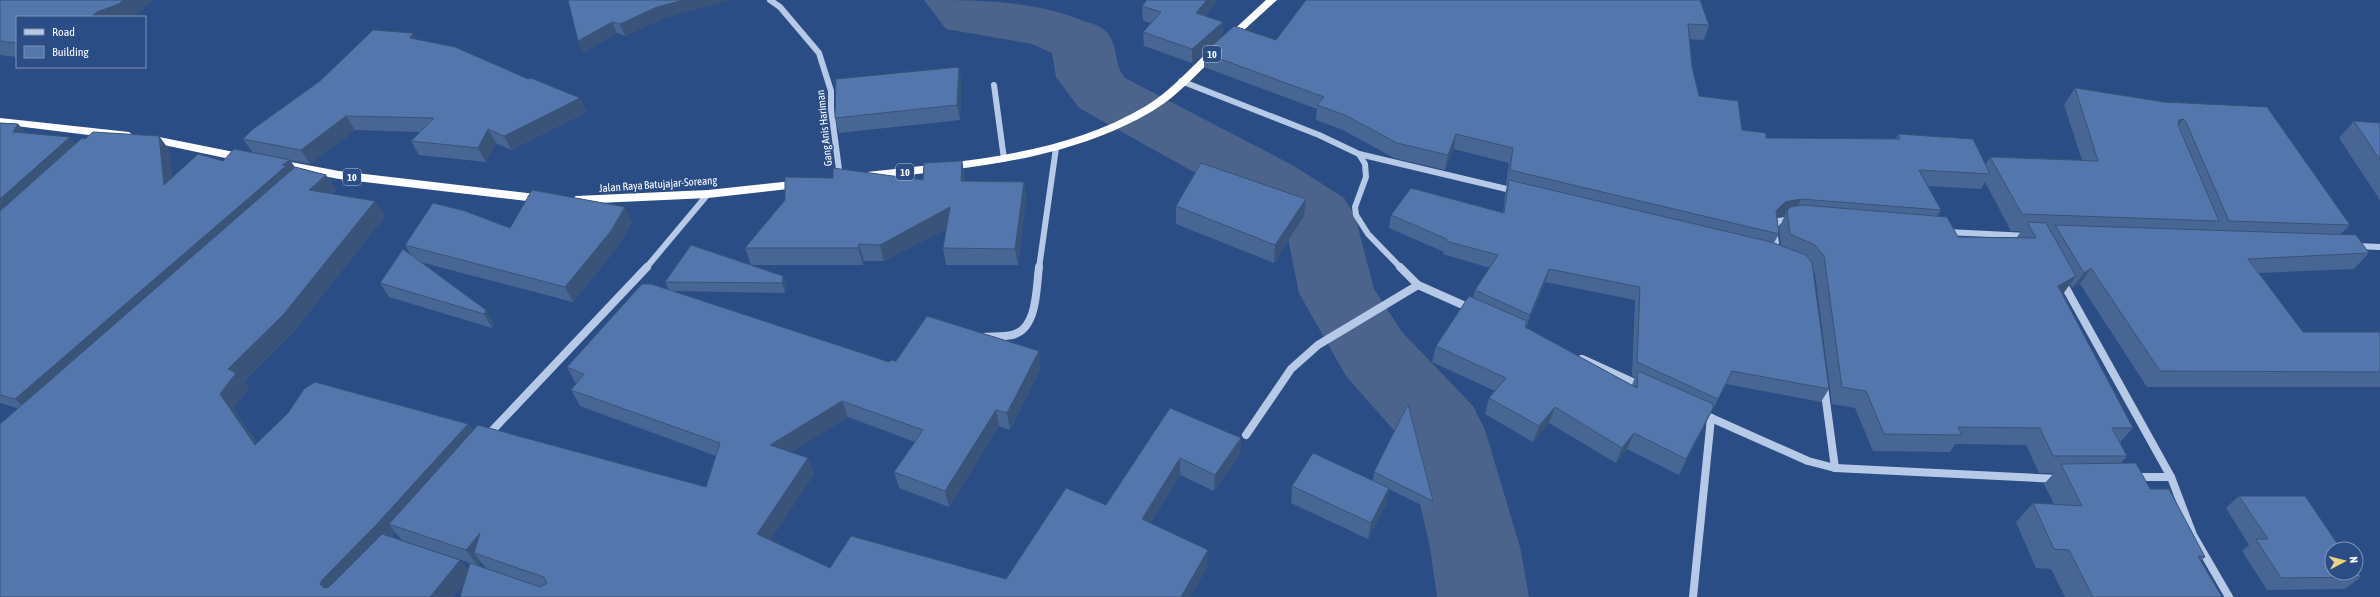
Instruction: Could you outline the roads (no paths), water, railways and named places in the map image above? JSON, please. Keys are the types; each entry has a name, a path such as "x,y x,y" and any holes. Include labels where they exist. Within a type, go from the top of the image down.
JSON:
{"highway":[{"name":"10","path":"844,179 1004,159 1056,148 1100,133 1151,107 1272,0"},
{"path":"0,121 107,133 252,160"},
{"name":"Jalan Raya Batujajar-Soreang","path":"267,162 309,172 460,191 562,200 589,201 708,194 809,183"}],"street":[{"name":"Gang Anis Hariman","path":"770,0 780,7 819,53 831,91 831,109 844,179"},
{"path":"1181,81 1319,134 1359,154 1522,193"},
{"path":"994,85 1004,159"},
{"path":"97,142 107,133"},
{"path":"975,337 1017,333 1022,331 1032,316 1056,148"},
{"path":"1359,154 1365,164 1366,177 1355,207 1356,215 1368,234 1418,284 1480,312"},
{"path":"483,441 656,257 708,194"},
{"path":"1766,251 1780,255 1774,226 1779,221 1800,218"},
{"path":"1938,231 2037,237"},
{"path":"2346,246 2380,247"},
{"path":"2056,271 2171,477 2193,535 2229,597"},
{"path":"1246,435 1290,370 1318,345 1418,284"},
{"path":"1578,357 1648,389"},
{"path":"1823,376 1835,468"},
{"path":"1690,409 1808,461 1835,468 2066,479"},
{"path":"1693,597 1711,418"},
{"path":"2129,477 2171,477"}],"waterway":[{"path":"954,0 968,16 1047,28 1082,43 1088,77 1102,93 1269,183 1319,216 1337,293 1374,354 1444,430 1475,547 1483,597"}]}
